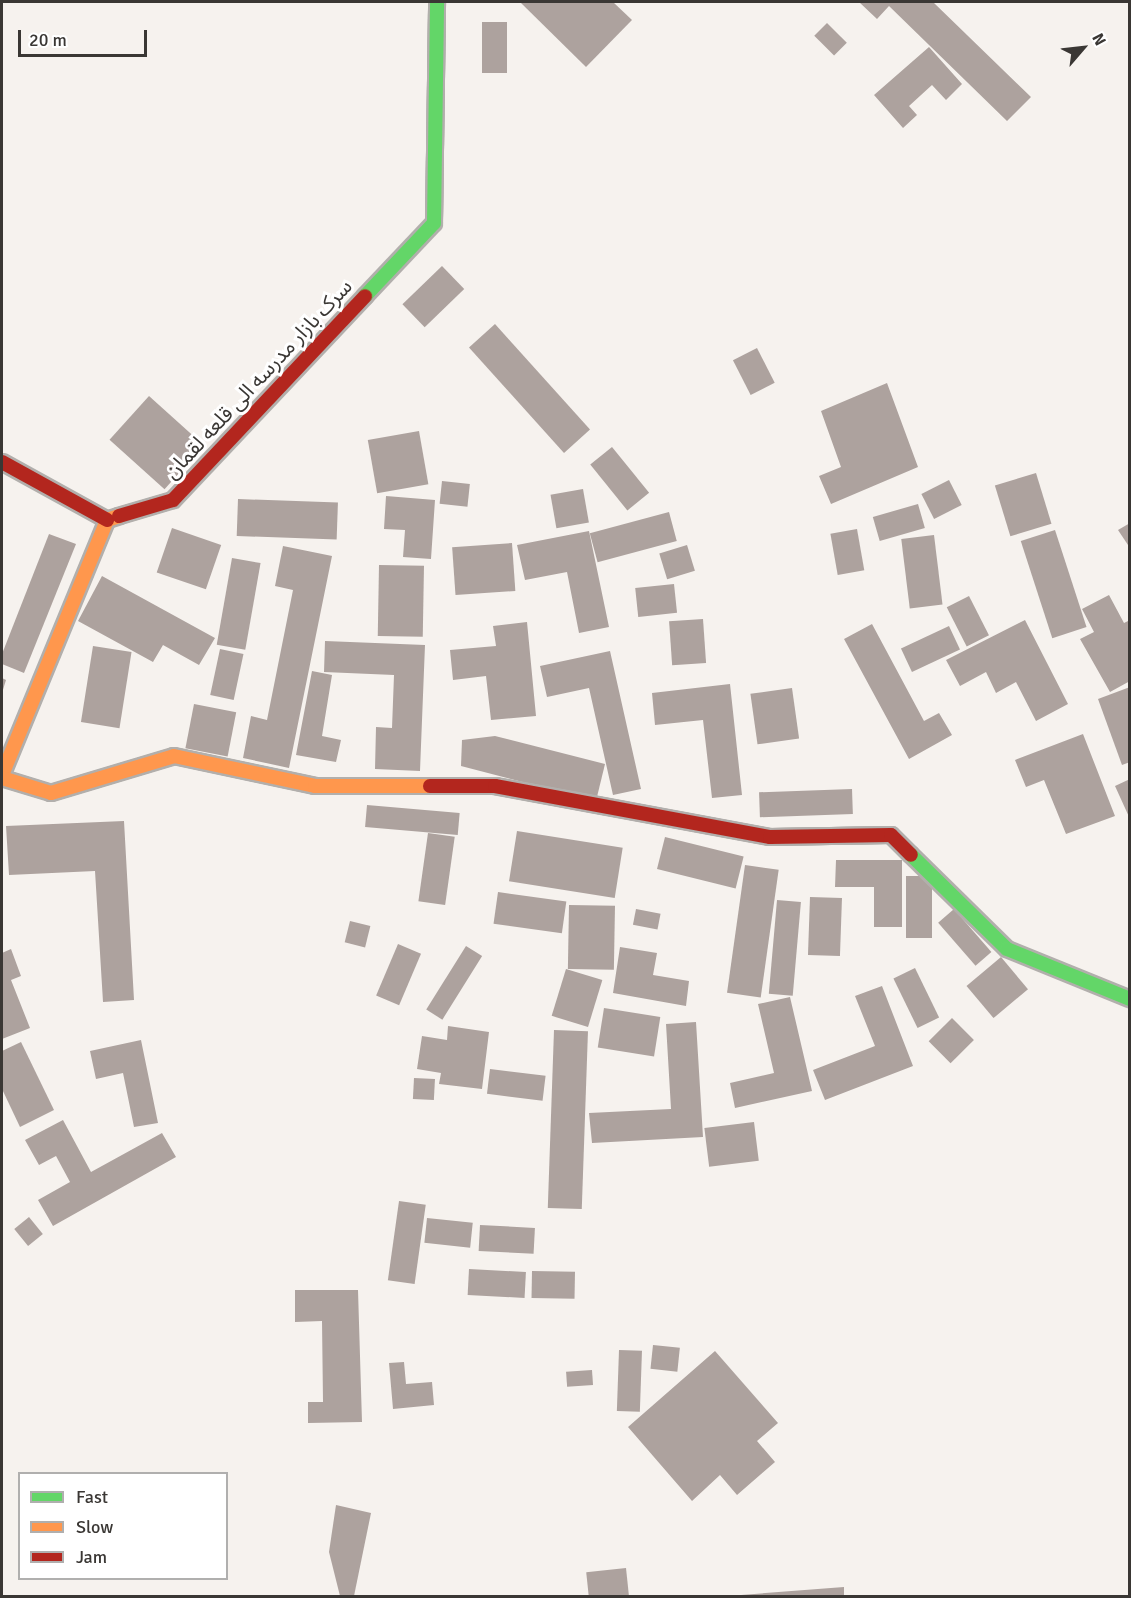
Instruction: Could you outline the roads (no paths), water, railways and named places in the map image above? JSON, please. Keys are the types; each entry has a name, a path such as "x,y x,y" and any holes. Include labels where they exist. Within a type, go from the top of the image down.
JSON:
{"street":[{"name":"سرک بازار مدرسه الی قلعه لقمان","path":"107,519 173,500 434,222 437,2"},
{"path":"2,462 107,519 2,777 51,793 174,756 315,786 495,786 770,837 891,835 1007,949 1130,999"}]}
